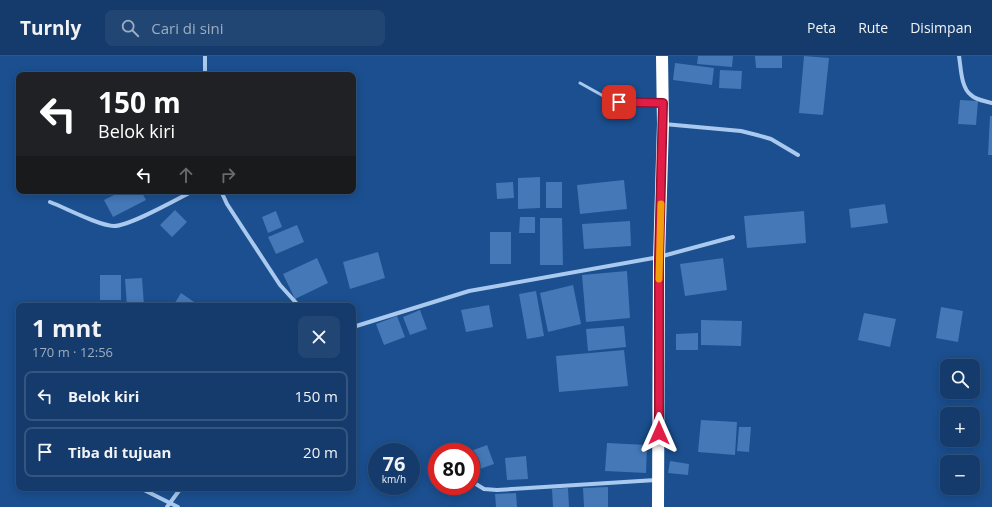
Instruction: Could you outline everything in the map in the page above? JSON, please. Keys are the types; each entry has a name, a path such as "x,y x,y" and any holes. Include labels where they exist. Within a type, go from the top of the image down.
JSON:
{"highway":[{"path":"658,507 659,257 664,124 662,56"}],"street":[{"path":"205,56 205,72"},
{"path":"959,56 966,90 975,98 992,103"},
{"path":"664,124 757,135 771,139 798,155"},
{"path":"50,202 104,224 118,226 132,221 187,194"},
{"path":"222,194 227,204 280,285 296,303"},
{"path":"356,326 469,291 659,257 733,237"},
{"path":"480,487 490,490 658,480"},
{"path":"146,491 178,507"},
{"path":"167,507 179,491"}],"lane":[{"path":"580,83 607,98 619,102 663,103"}],"building":[{"path":"698,56 733,56 732,67 697,64"},
{"path":"755,56 782,56 782,68 756,68"},
{"path":"804,56 829,58 823,115 799,113"},
{"path":"675,63 714,68 712,85 673,80"},
{"path":"720,70 742,71 741,89 719,88"},
{"path":"960,100 978,101 976,125 958,124"},
{"path":"990,116 992,116 992,155 988,155"},
{"path":"540,177 540,208 518,209 518,178"},
{"path":"624,180 627,209 580,214 577,185"},
{"path":"513,182 514,198 497,199 496,183"},
{"path":"546,182 562,182 562,208 546,208"},
{"path":"116,194 143,194 146,200 113,217 104,200"},
{"path":"885,204 888,223 851,228 849,209"},
{"path":"175,210 187,222 172,237 160,225"},
{"path":"276,211 282,227 268,233 262,217"},
{"path":"804,211 806,243 747,248 744,216"},
{"path":"520,217 535,217 535,233 519,233"},
{"path":"540,218 562,218 563,265 540,265"},
{"path":"630,221 631,246 584,249 582,224"},
{"path":"297,225 304,242 276,254 268,237"},
{"path":"490,232 511,232 511,264 490,264"},
{"path":"378,252 385,278 350,289 343,262"},
{"path":"317,258 328,283 295,299 283,274"},
{"path":"723,258 727,290 685,296 680,264"},
{"path":"627,271 630,318 586,322 582,275"},
{"path":"100,275 121,275 121,300 100,300"},
{"path":"142,278 144,303 127,303 125,279"},
{"path":"573,285 581,324 548,332 540,293"},
{"path":"536,291 544,336 527,339 519,294"},
{"path":"181,293 196,303 175,303"},
{"path":"489,305 493,327 466,332 461,310"},
{"path":"941,307 963,311 958,342 936,338"},
{"path":"420,310 427,329 410,335 403,317"},
{"path":"864,313 896,319 890,347 858,340"},
{"path":"397,316 405,337 384,345 376,324"},
{"path":"701,320 742,321 741,346 701,345"},
{"path":"624,326 626,347 588,351 586,329"},
{"path":"698,333 698,350 676,350 676,334"},
{"path":"624,350 628,386 559,392 556,356"},
{"path":"701,420 737,422 735,455 698,452"},
{"path":"739,427 751,427 749,452 737,451"},
{"path":"607,443 647,445 646,473 605,471"},
{"path":"487,445 494,464 480,469 480,448"},
{"path":"526,456 528,479 507,480 505,458"},
{"path":"670,461 689,464 688,475 668,473"},
{"path":"608,487 608,507 584,507 583,488"},
{"path":"568,488 569,507 553,507 552,489"},
{"path":"516,493 517,507 496,507 495,494"}],"slow traffic":[{"path":"659,279 661,204"}],"route":[{"path":"619,102 663,103 664,124 659,260 659,433"}]}
